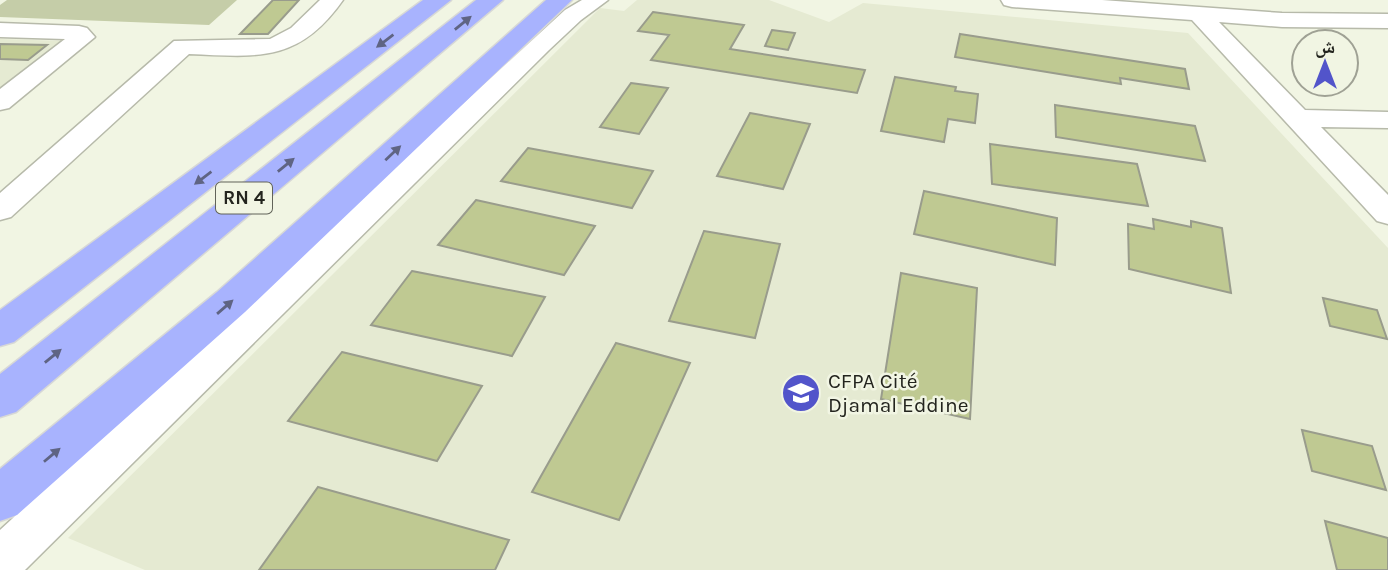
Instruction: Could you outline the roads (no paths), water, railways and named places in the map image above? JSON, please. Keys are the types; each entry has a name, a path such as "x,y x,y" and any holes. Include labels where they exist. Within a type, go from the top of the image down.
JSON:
{"highway":[{"name":"RN 4","path":"0,331 439,0"},
{"name":"RN 4","path":"0,399 491,0"},
{"path":"0,499 231,302 560,0"}],"street":[{"path":"4,204 183,46 268,48 278,45 303,31 332,0"},
{"path":"0,562 541,45 573,15 597,0"},
{"path":"1012,0 1196,12 1277,10 1388,21"},
{"path":"1196,12 1388,214"},
{"path":"0,30 79,33 83,37 0,102"},
{"path":"1297,118 1388,120"}],"place":[{"name":"CFPA Cité Djamal Eddine","path":"801,393"}]}
